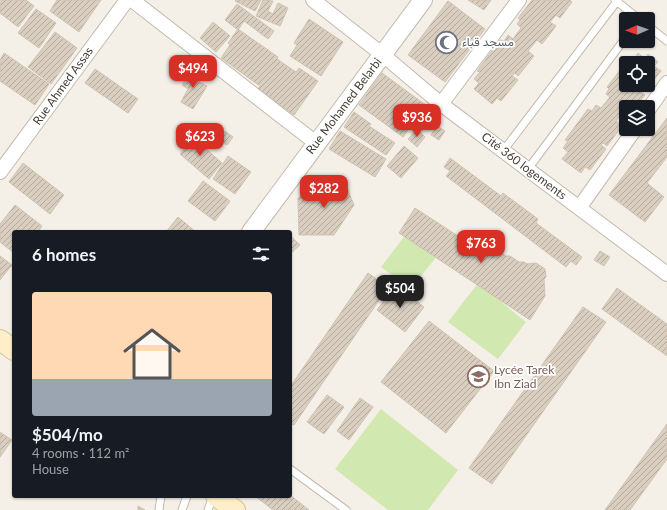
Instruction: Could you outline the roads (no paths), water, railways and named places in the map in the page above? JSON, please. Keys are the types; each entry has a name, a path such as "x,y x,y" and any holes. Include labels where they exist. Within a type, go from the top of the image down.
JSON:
{"main road":[{"path":"0,340 12,349"},
{"path":"217,498 235,510"}],"street":[{"name":"Rue Ahmed Assas","path":"0,172 127,0"},
{"path":"132,0 316,143"},
{"name":"Cité 360 logements","path":"314,0 441,104 667,274"},
{"name":"Rue Mohamed Belarbi","path":"252,230 423,0"},
{"path":"441,104 519,0"},
{"path":"662,100 667,84"},
{"path":"579,208 630,136"}],"lane":[{"path":"503,150 617,0 631,12"},
{"path":"655,32 667,42"},
{"path":"528,169 619,46"},
{"path":"292,470 346,510"},
{"path":"159,510 162,498"},
{"path":"182,510 186,498"},
{"path":"208,510 213,498"}],"place":[{"name":"مسجد قباء","path":"446,42"},
{"name":"Lycée Tarek Ibn Ziad","path":"478,377"}]}
